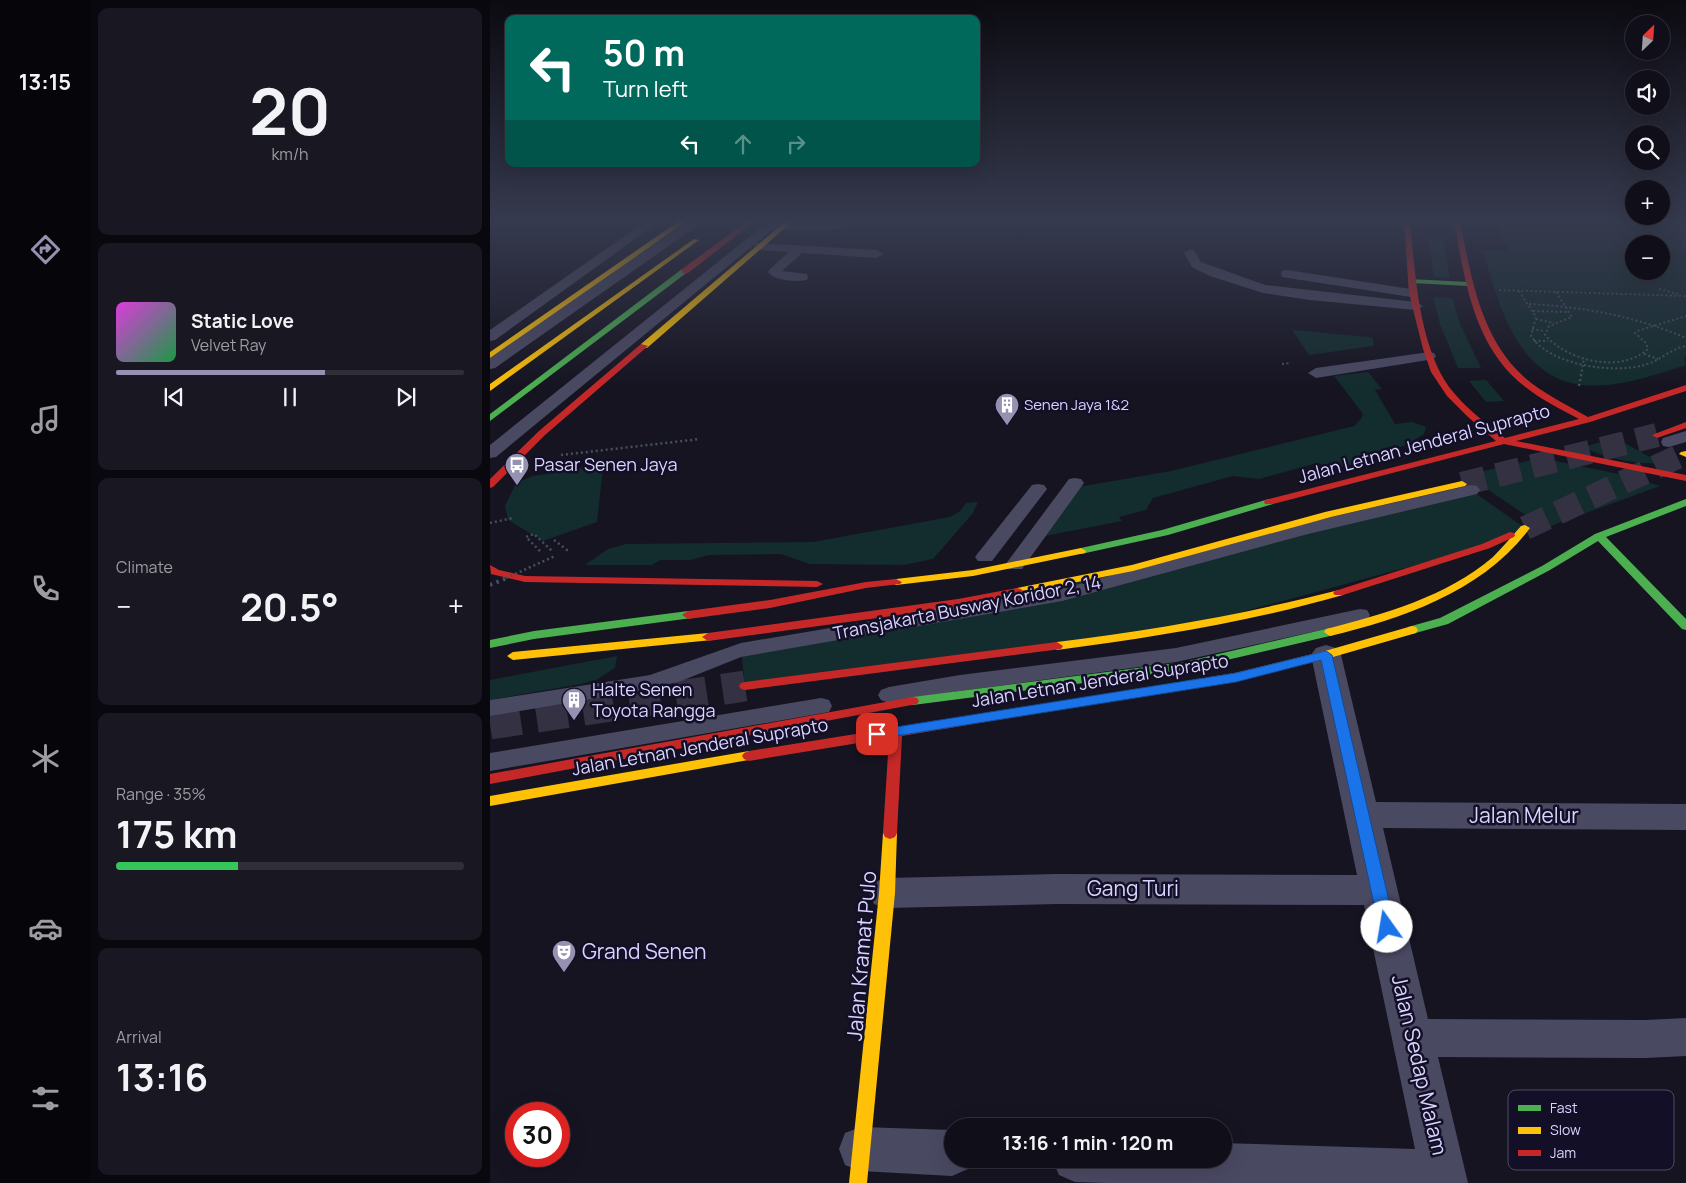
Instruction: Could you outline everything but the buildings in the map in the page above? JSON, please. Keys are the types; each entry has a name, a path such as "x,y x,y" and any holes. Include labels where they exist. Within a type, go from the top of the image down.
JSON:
{"main road":[{"path":"490,356 605,276"},
{"path":"490,388 646,276"},
{"path":"490,418 679,276"},
{"path":"490,485 512,460 725,276"},
{"path":"1412,276 1414,293 1429,356 1435,372 1450,394 1502,441 1686,478"},
{"path":"1468,276 1482,325 1502,358 1518,377 1587,420"},
{"path":"1414,293 1470,284"},
{"name":"Jalan Letnan Jenderal Suprapto","path":"490,644 534,635 770,604 866,585 973,573 1015,565 1164,533 1262,504 1587,420 1686,388"},
{"path":"1663,439 1686,425"},
{"path":"498,656 713,636 958,603 1133,568 1329,514 1466,487"},
{"name":"Jalan Letnan Jenderal Suprapto","path":"490,801 896,731 1236,678 1326,655 1444,621 1546,568 1566,554 1600,536 1686,502"},
{"path":"745,686 1158,634 1284,609 1385,580 1528,530"},
{"path":"1600,536 1686,626"},
{"name":"Jalan Letnan Jenderal Suprapto","path":"490,778 886,705 1184,666 1350,628 1431,600 1494,561"},
{"path":"490,568 495,572 525,579 866,585"},
{"name":"Jalan Kramat Pulo","path":"860,1166 887,893 896,731"}],"street":[{"name":"Jalan Sedap Malam","path":"1326,655 1444,1177"},
{"name":"Jalan Melur","path":"1362,815 1686,816"},
{"name":"Gang Turi","path":"887,893 1057,889 1378,890"},
{"path":"1414,1038 1645,1039 1686,1037"},
{"path":"860,1166 944,1154"},
{"path":"1232,1166 1381,1172 1444,1177"}],"lane":[{"path":"490,337 575,276"},
{"path":"490,365 616,276"},
{"path":"490,453 715,276"},
{"path":"794,276 802,277"},
{"path":"1224,276 1263,289 1310,296 1414,293"},
{"path":"1302,276 1414,293"},
{"path":"1316,373 1429,356"},
{"path":"1663,439 1686,436"},
{"path":"1015,565 1075,483"},
{"name":"Transjakarta Busway Koridor 2, 14","path":"490,708 650,682 677,675 709,660 741,650 1062,595 1466,487"},
{"path":"985,557 1038,489"},
{"path":"490,762 960,683 1176,656 1344,620 1420,595 1494,561 1528,530"}],"path":[{"path":"1659,289 1686,297"},
{"path":"1536,319 1519,291 1686,297"},
{"path":"1536,319 1555,323 1569,320 1572,317 1556,292"},
{"path":"1528,304 1565,305 1619,313 1656,325 1686,338"},
{"path":"1532,311 1568,312"},
{"path":"1545,331 1548,340 1562,350 1584,358 1611,361 1632,360 1644,354 1648,349 1646,343 1635,333 1686,316"},
{"path":"1536,319 1531,333 1534,341 1550,353 1583,365 1616,369 1643,366 1658,359 1670,349 1686,346"},
{"path":"1545,331 1555,323"},
{"path":"1532,328 1545,331"},
{"path":"1534,341 1548,340"},
{"path":"1550,353 1562,350"},
{"path":"1644,354 1658,359"},
{"path":"1583,365 1584,358"},
{"path":"1632,360 1643,366"},
{"path":"1611,361 1616,369"},
{"path":"512,460 700,439"},
{"path":"490,522 513,518"},
{"path":"490,586 556,555 534,534 526,537 543,554 534,557"},
{"path":"554,540 568,550"}],"green space":[{"path":"1450,276 1450,278 1434,277"},
{"path":"1491,276 1625,276 1625,280 1670,280 1670,276 1686,276 1686,357 1684,358 1686,365 1633,381 1609,385 1586,385 1564,381 1544,370 1525,352 1505,317"},
{"path":"1433,297 1452,298 1460,324 1481,368 1458,368 1440,324"},
{"path":"1292,330 1369,337 1373,338 1373,346 1309,355"},
{"path":"1368,372 1382,389 1375,390 1395,424 1412,422 1426,427 1424,434 1406,445 1338,469 1317,463 1259,479 1233,476 1153,498 1146,510 1119,517 1122,521 1045,536 1078,487 1171,471 1354,426 1363,414 1334,376"},
{"path":"1486,380 1504,401 1486,402 1469,381"},
{"path":"1615,438 1661,463 1621,460 1583,447"},
{"path":"1541,458 1628,476 1660,486 1545,528 1466,475"},
{"path":"591,467 603,467 597,522 543,541 508,520 505,506 516,483 533,476"},
{"path":"1471,490 1525,528 1486,546 1179,629 745,686 741,650"},
{"path":"978,502 973,513 933,559 904,565 810,564 781,554 709,555 691,560 661,560 651,565 585,565 608,549 626,544 813,542 950,517 960,511 966,503"},
{"path":"617,656 615,668 596,680 490,700 490,680"}],"tunnel":[{"path":"1462,484 1657,435"},
{"path":"1525,528 1684,454"},
{"path":"490,724 745,686"}],"traffic: fast":[{"path":"490,418 678,276"},
{"path":"1412,281 1469,284"},
{"path":"1081,551 1164,533 1269,502"},
{"path":"1412,630 1444,621 1546,568 1599,536 1686,502"},
{"path":"1599,536 1686,626"},
{"path":"490,644 534,635 688,615"},
{"path":"913,701 1184,666 1330,632"}],"traffic: slow":[{"path":"490,356 605,276"},
{"path":"490,388 646,276"},
{"path":"644,346 726,276"},
{"path":"1017,591 1133,568 1329,514 1462,484"},
{"path":"1330,632 1394,614 1416,606 1457,586 1494,561 1525,528"},
{"path":"896,582 973,573 1081,551"},
{"path":"1057,646 1199,625 1269,611 1339,593"},
{"path":"1099,699 1235,677 1326,655 1412,630"},
{"path":"513,656 708,637"},
{"path":"490,801 749,756"},
{"path":"858,1183 887,893 890,833"}],"traffic: jam":[{"path":"1412,276 1413,293 1427,349 1435,372 1450,394 1502,441 1686,478"},
{"path":"1468,276 1483,325 1492,344 1504,361 1519,377 1535,389 1587,420"},
{"path":"490,485 542,433 644,346"},
{"path":"1269,502 1587,420 1686,388"},
{"path":"1657,435 1686,425"},
{"path":"1339,593 1486,546 1510,535"},
{"path":"490,568 495,572 525,579 817,584"},
{"path":"688,615 770,604 866,585 896,582"},
{"path":"708,637 958,603 1017,591"},
{"path":"745,686 1057,646"},
{"path":"749,756 1099,699"},
{"path":"490,779 913,701"},
{"path":"890,833 896,731"}],"place":[{"name":"Senen Jaya 1&2","path":"1007,426"},
{"name":"Pasar Senen Jaya","path":"517,486"},
{"name":"Halte Senen Toyota Rangga","path":"574,721"},
{"name":"Grand Senen","path":"564,973"}],"route":[{"path":"877,734 1236,678 1326,655 1387,927"}]}
